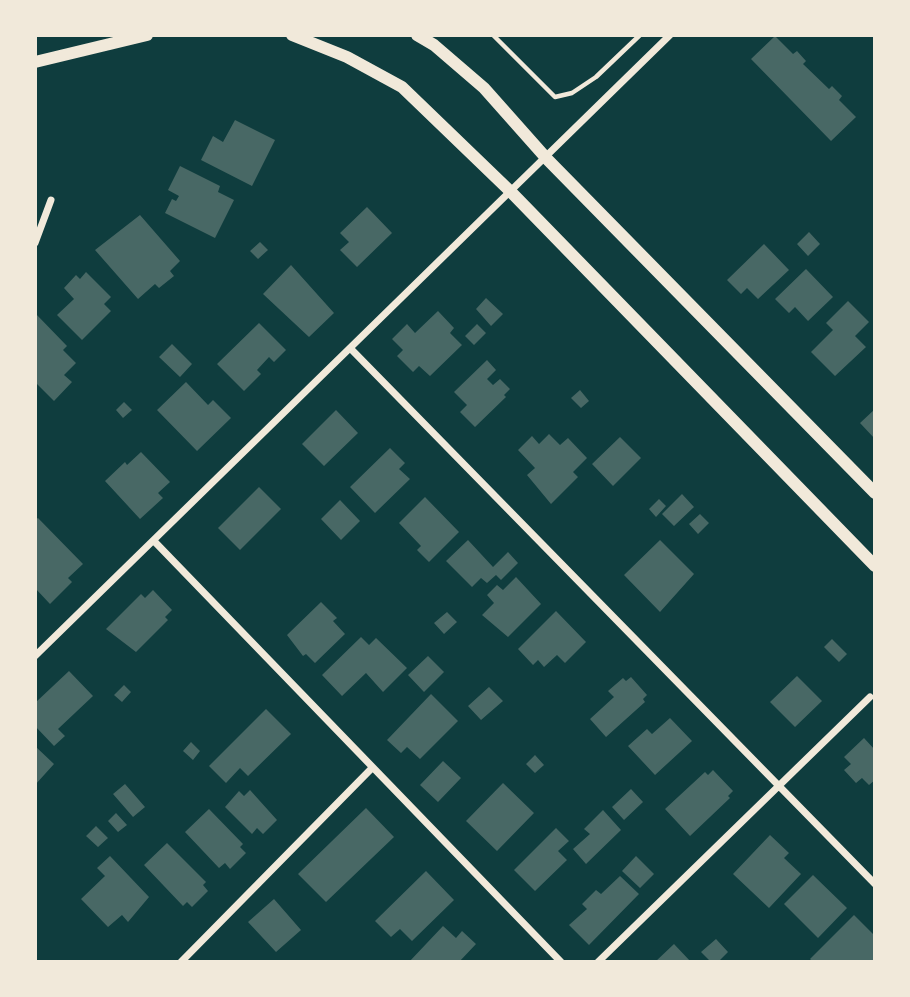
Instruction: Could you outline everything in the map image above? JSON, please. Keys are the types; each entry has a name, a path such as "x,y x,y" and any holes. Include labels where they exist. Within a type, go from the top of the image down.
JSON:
{"street":[{"path":"35,62 148,35"},
{"path":"292,35 347,57 402,87 512,192 875,566"},
{"path":"417,35 434,45 484,88 547,159 875,493"},
{"path":"35,656 547,159 670,35"},
{"path":"35,243 51,200"},
{"path":"351,349 875,884"},
{"path":"154,541 561,962"},
{"path":"598,962 870,697"},
{"path":"181,962 372,768"}],"path":[{"path":"493,35 555,97 572,93 596,77 639,35"}],"building":[{"path":"775,36 793,54 797,51 806,61 803,64 829,89 832,86 842,96 839,100 856,117 831,141 751,59"},
{"path":"235,120 275,140 252,186 201,160 213,136 223,142"},
{"path":"180,166 220,186 218,192 234,200 215,238 165,213 172,199 176,201 179,196 168,190"},
{"path":"367,207 392,233 357,267 340,250 349,242 340,233"},
{"path":"140,215 180,261 170,271 174,276 159,288 155,284 138,299 95,250"},
{"path":"809,232 820,244 808,256 797,244"},
{"path":"260,242 268,250 258,259 250,251"},
{"path":"764,244 789,270 758,299 747,288 741,294 727,280"},
{"path":"291,265 334,313 309,337 263,294"},
{"path":"806,269 833,297 808,321 795,307 789,313 775,299"},
{"path":"86,272 111,297 104,304 111,311 82,340 57,315 74,299 64,288 76,275 80,279"},
{"path":"486,298 503,314 491,326 476,309"},
{"path":"848,301 869,322 855,336 866,347 835,376 811,352 833,330 826,323"},
{"path":"438,311 454,328 450,333 462,345 430,376 419,366 413,372 397,356 403,350 392,339 407,324 415,333"},
{"path":"35,313 67,346 63,350 76,363 64,375 72,382 54,401 35,382"},
{"path":"259,323 286,350 274,362 269,357 257,370 261,374 244,391 217,364"},
{"path":"477,324 486,333 474,345 465,336"},
{"path":"172,344 192,364 180,377 159,357"},
{"path":"487,360 496,370 487,379 493,385 500,379 510,389 504,395 506,397 475,427 460,412 467,405 454,392"},
{"path":"186,382 208,405 213,400 231,418 197,451 157,410"},
{"path":"580,390 589,401 581,408 571,398"},
{"path":"124,402 132,410 123,418 116,410"},
{"path":"875,409 875,439 860,423"},
{"path":"336,410 358,433 324,466 302,444"},
{"path":"549,434 560,445 568,438 587,458 573,472 578,477 551,504 527,475 535,468 518,450 532,436 539,444"},
{"path":"620,437 641,458 613,486 592,464"},
{"path":"390,448 405,463 399,469 410,479 375,513 350,487"},
{"path":"141,452 170,482 158,493 163,498 140,519 105,481 125,462 127,465"},
{"path":"259,487 281,509 240,550 218,528"},
{"path":"682,494 694,507 674,526 662,514"},
{"path":"425,497 459,532 429,562 417,550 421,546 399,523"},
{"path":"659,499 666,506 656,517 649,509"},
{"path":"340,500 360,521 341,540 321,519"},
{"path":"700,514 709,523 698,534 689,524"},
{"path":"38,518 83,564 68,578 72,582 50,604 35,588 35,520"},
{"path":"468,540 493,567 508,552 518,563 501,580 496,575 487,583 481,578 472,587 446,561"},
{"path":"660,540 694,574 660,612 624,575"},
{"path":"516,577 541,604 508,637 482,615 494,603 487,595 497,585 503,590"},
{"path":"153,590 172,610 165,617 168,620 136,652 106,629 141,594 145,598"},
{"path":"321,602 337,618 333,621 345,634 315,663 306,654 303,656 287,635"},
{"path":"556,611 586,642 565,663 557,655 544,667 538,660 533,665 518,649"},
{"path":"447,612 457,622 444,634 434,623"},
{"path":"361,637 369,645 376,638 407,668 383,692 366,673 342,696 322,675"},
{"path":"832,639 847,654 839,662 824,647"},
{"path":"428,656 444,672 424,692 408,675"},
{"path":"69,671 93,696 58,729 65,736 54,746 35,726 35,703"},
{"path":"797,676 822,701 795,727 770,702"},
{"path":"631,677 647,695 643,699 645,702 606,737 590,719 614,697 608,691 623,678 626,681"},
{"path":"124,685 131,692 122,702 114,695"},
{"path":"489,687 503,701 481,720 468,706"},
{"path":"431,694 458,721 420,759 407,747 401,753 387,740"},
{"path":"266,709 291,734 248,776 240,768 226,783 209,766"},
{"path":"670,718 692,741 655,775 628,746 647,729 652,734"},
{"path":"864,738 875,750 875,780 869,785 862,778 856,783 844,770 851,764 844,757"},
{"path":"191,742 200,751 193,760 183,751"},
{"path":"35,746 54,764 35,785"},
{"path":"535,755 544,765 535,773 526,764"},
{"path":"443,761 461,778 438,802 420,785"},
{"path":"713,770 733,791 728,796 730,798 690,836 665,809 705,772 708,775"},
{"path":"503,783 534,813 497,851 466,821"},
{"path":"125,784 145,807 133,817 113,794"},
{"path":"631,789 643,802 624,820 612,807"},
{"path":"250,790 277,820 263,834 257,828 252,834 225,807 239,791 244,796"},
{"path":"366,808 394,837 326,902 298,874"},
{"path":"209,809 243,844 240,847 246,853 230,869 225,863 219,868 185,832"},
{"path":"603,810 621,830 586,864 573,849 590,834 584,829"},
{"path":"116,813 127,825 118,832 108,821"},
{"path":"96,826 108,838 98,847 86,836"},
{"path":"556,828 569,841 558,851 567,860 535,891 514,870"},
{"path":"770,835 789,853 784,858 801,874 769,908 733,874"},
{"path":"167,843 206,882 203,885 208,891 192,907 187,902 183,906 144,865"},
{"path":"110,856 149,897 128,922 122,915 108,927 81,899 105,876 97,868"},
{"path":"636,856 654,874 640,888 622,871"},
{"path":"426,871 454,900 412,941 400,929 391,937 375,921"},
{"path":"813,875 847,908 818,938 784,904"},
{"path":"620,876 639,894 589,945 569,925 587,909 582,904 596,890 601,894"},
{"path":"274,899 301,930 276,952 248,922"},
{"path":"854,915 875,936 875,958 871,962 813,962 810,959"},
{"path":"443,926 456,938 462,931 476,944 459,962 409,962"},
{"path":"716,939 728,952 718,962 711,962 701,952"},
{"path":"674,944 691,962 655,962"}]}
